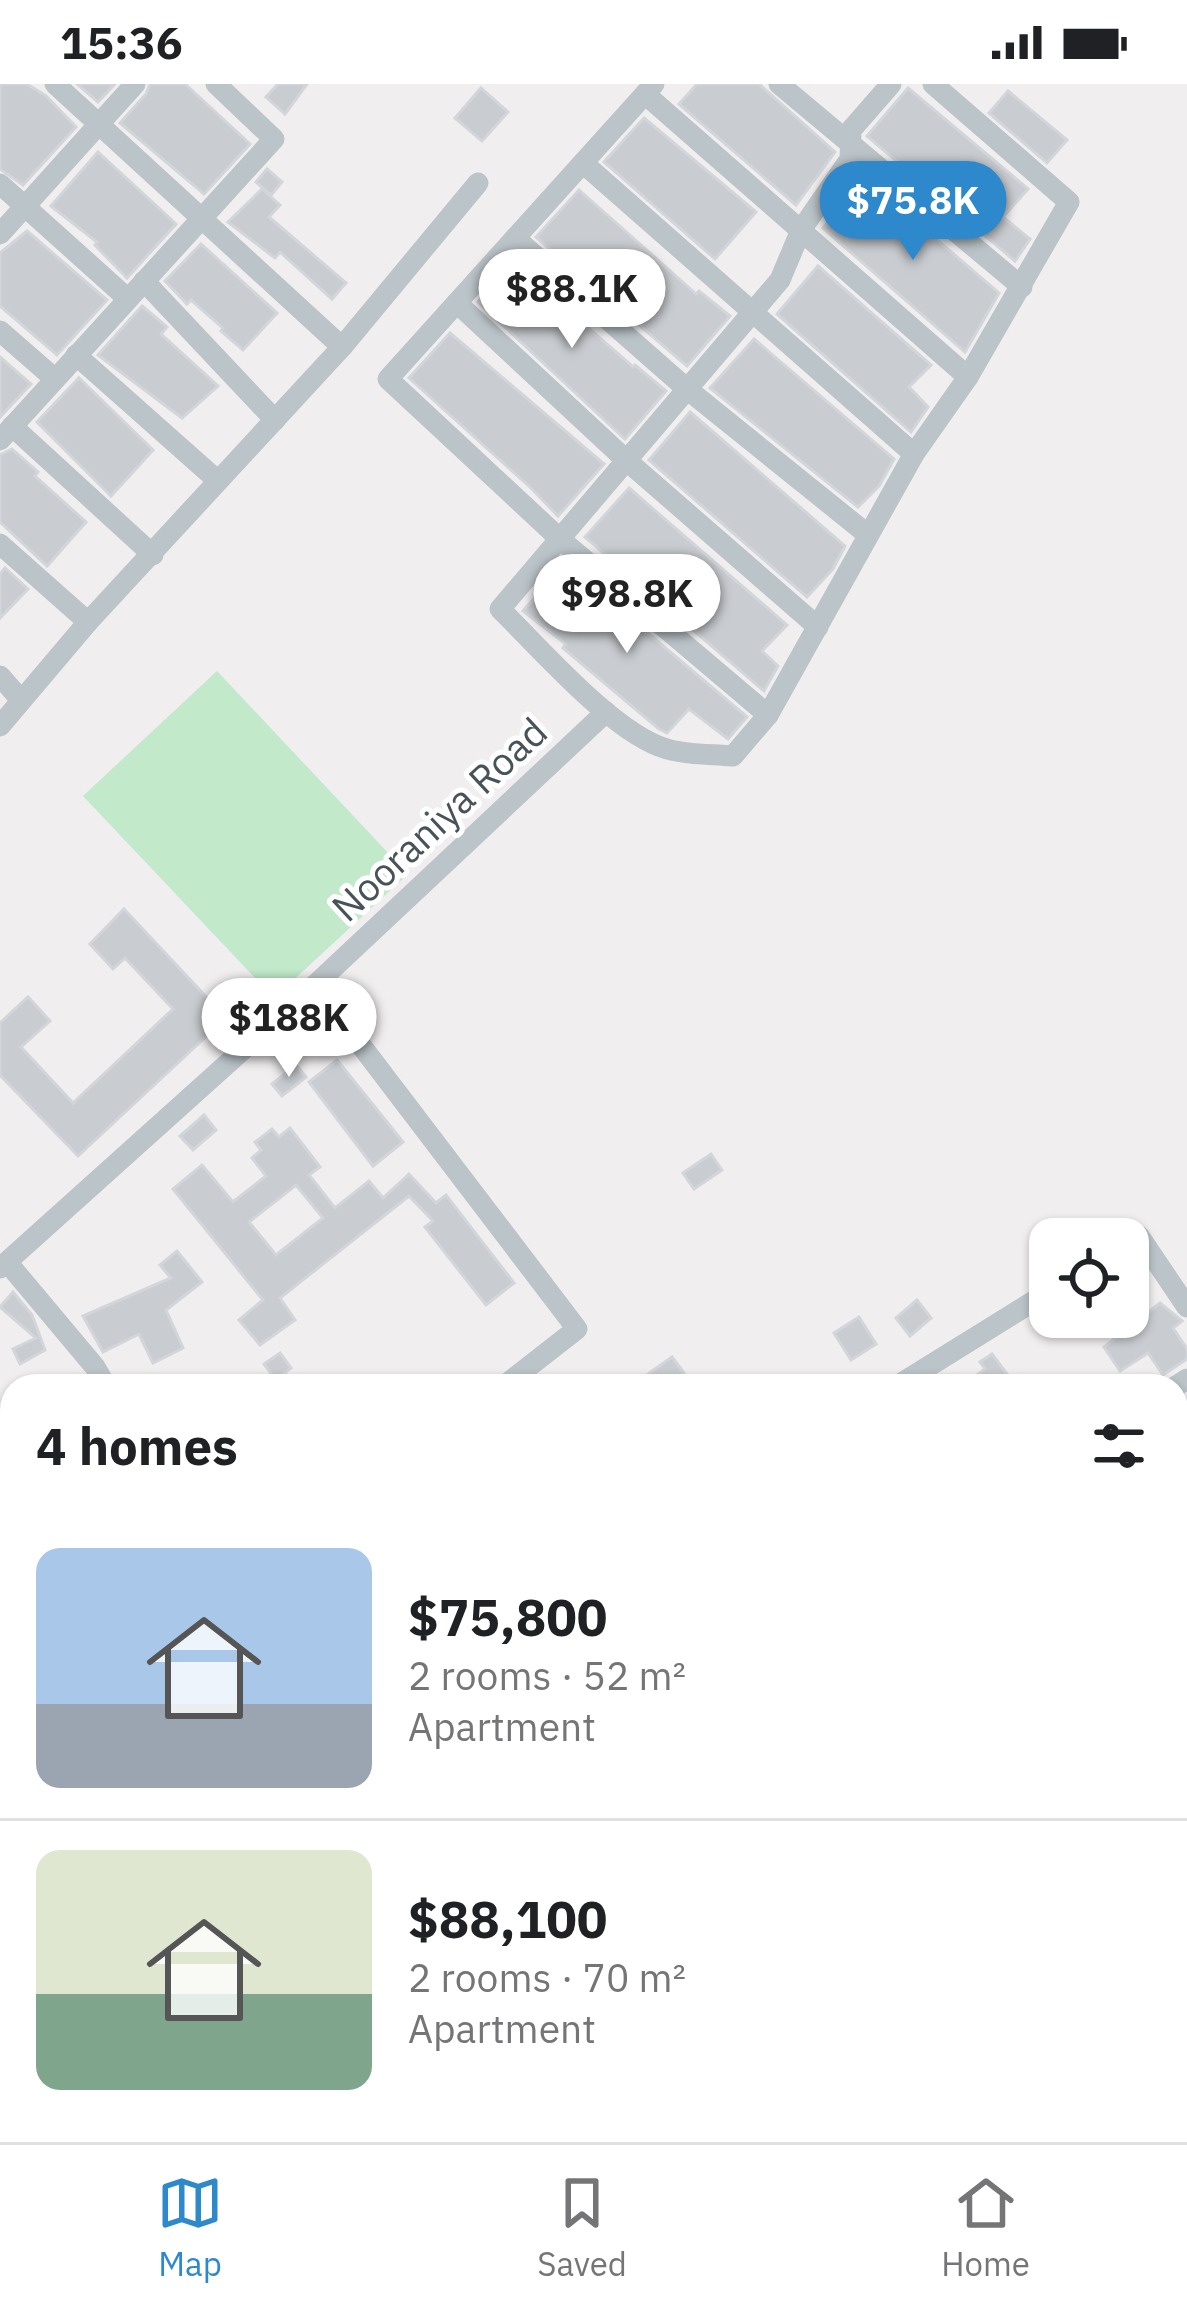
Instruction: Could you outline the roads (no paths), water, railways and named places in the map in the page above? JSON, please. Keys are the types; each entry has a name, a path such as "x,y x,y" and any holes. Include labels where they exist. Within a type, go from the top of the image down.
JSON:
{"street":[{"path":"55,84 342,347"},
{"path":"0,234 135,84"},
{"path":"153,555 6,433 274,139 216,84"},
{"path":"778,84 1022,287"},
{"path":"891,84 850,130 850,159 801,230 780,280 500,609 606,712 645,741 670,751 733,756 769,715 914,454 968,377 1069,202 933,84"},
{"path":"769,715 560,538 388,379 649,89 968,377"},
{"path":"583,163 914,454"},
{"path":"0,726 88,622 342,347 478,183"},
{"path":"0,184 136,290 274,420"},
{"path":"515,238 687,388 867,535"},
{"path":"457,303 626,460 818,627"},
{"path":"0,332 55,379"},
{"path":"76,356 218,481"},
{"path":"0,544 88,622"},
{"path":"0,676 21,700"},
{"name":"Nooraniya Road","path":"3,1265 315,985 606,712"},
{"path":"315,985 577,1329 519,1374"},
{"path":"1149,1252 1187,1307"},
{"path":"3,1265 99,1374"},
{"path":"916,1374 1029,1304"}]}
